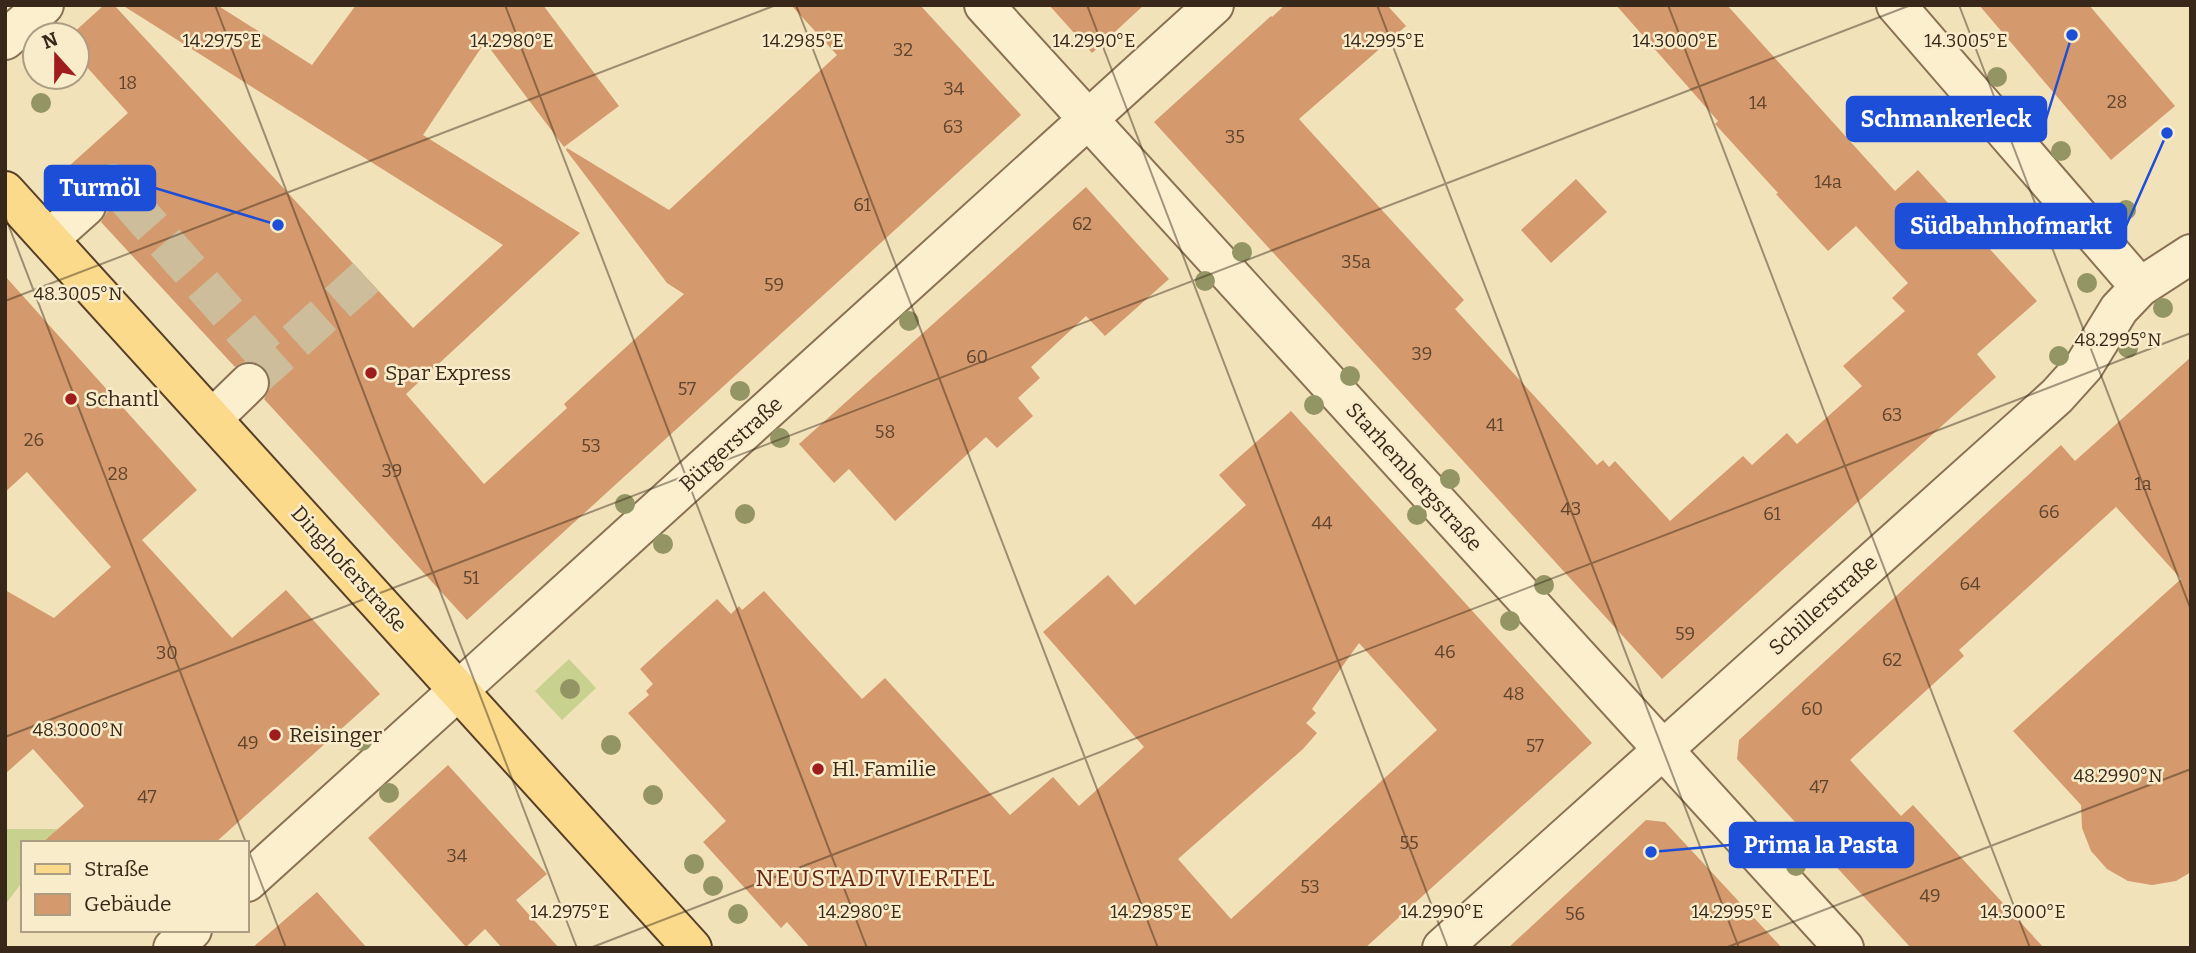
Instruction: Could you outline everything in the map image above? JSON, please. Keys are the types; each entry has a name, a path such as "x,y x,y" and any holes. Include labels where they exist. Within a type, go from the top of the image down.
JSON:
{"main road":[{"name":"Dinghoferstraße","path":"5,191 692,948"}],"street":[{"path":"5,40 44,5"},
{"name":"Starhembergstraße","path":"984,5 1844,948"},
{"name":"Bürgerstraße","path":"248,881 1214,5"},
{"path":"1896,5 2140,287"},
{"path":"49,239 86,206"},
{"name":"Schillerstraße","path":"1442,948 2057,396 2084,366 2119,309 2140,287 2191,254"},
{"path":"212,419 249,383"},
{"path":"173,948 190,932"}],"green space":[{"path":"569,659 596,688 562,720 535,691"},
{"path":"5,829 57,829 49,841 21,841 21,884 5,905"}],"building":[{"path":"104,5 114,5 413,328 503,245 122,5 217,5 312,65 356,5 543,5 619,106 564,147 485,42 423,135 580,233 406,394 484,484 567,408 564,404 684,294 667,283 567,148 669,210 837,55 791,5 920,5 1021,115 467,620 264,399 270,388 270,377 265,368 254,362 244,362 235,367 101,222 107,212 107,202 102,191 93,186 82,185 71,190 58,176 128,113 91,72 91,21 86,21"},
{"path":"1049,5 1144,5 1092,53"},
{"path":"1285,5 1387,5 1406,26 1299,119 1464,300 1455,309 1597,465 1603,460 1609,467 1615,461 1670,521 1743,456 1752,465 1787,433 1797,444 1862,386 1843,366 1905,311 1892,298 1908,283 1856,226 1828,251 1715,124 1718,121 1616,5 1727,5 1895,191 1918,170 2037,301 1977,354 1996,377 1662,679 1154,122"},
{"path":"1979,5 2089,5 2175,106 2111,160"},
{"path":"1576,179 1607,212 1551,263 1521,230"},
{"path":"1086,187 1169,279 1105,336 1086,316 1031,367 1040,378 1018,398 1033,416 997,448 986,437 895,521 849,469 834,483 799,444"},
{"path":"5,276 197,490 142,540 232,638 286,590 380,694 217,841 44,841 84,806 33,749 5,774 5,590 54,618 111,567 27,472 5,492"},
{"path":"2191,357 2191,872 2176,881 2152,885 2128,881 2107,869 2091,851 2082,828 2081,805 2013,731 2181,579 2116,507 1959,650 1964,656 1850,760 1901,816 1913,805 2044,948 1911,948 1737,759 1739,740 2061,445 2075,461"},
{"path":"1291,411 1592,743 1365,948 810,948 787,922 781,928 703,842 726,821 628,713 649,695 646,691 653,684 640,669 717,599 731,614 739,606 742,610 764,591 862,699 885,678 1010,815 1053,777 1079,806 1144,747 1043,632 1108,575 1135,605 1246,505 1219,475","holes":["1359,643 1437,730 1231,919 1178,859 1303,749 1317,733 1306,723 1316,713 1312,709"]},
{"path":"448,765 547,874 516,900 559,948 502,948 485,929 466,947 368,838"},
{"path":"1646,820 1665,822 1782,948 1508,948"},
{"path":"317,892 367,948 252,948"}],"tunnel":[{"path":"86,206 113,183 272,363"},
{"path":"253,379 366,277"}],"place":[{"name":"Schmankerleck","path":"2072,35"},
{"name":"Südbahnhofmarkt","path":"2167,133"},
{"name":"Turmöl","path":"278,225"},
{"name":"Spar Express","path":"371,373"},
{"name":"Schantl","path":"71,399"},
{"name":"Reisinger","path":"275,735"},
{"name":"Hl. Familie","path":"818,769"},
{"name":"Prima la Pasta","path":"1651,852"}],"district":[{"name":"NEUSTADTVIERTEL","path":"876,878"}]}
